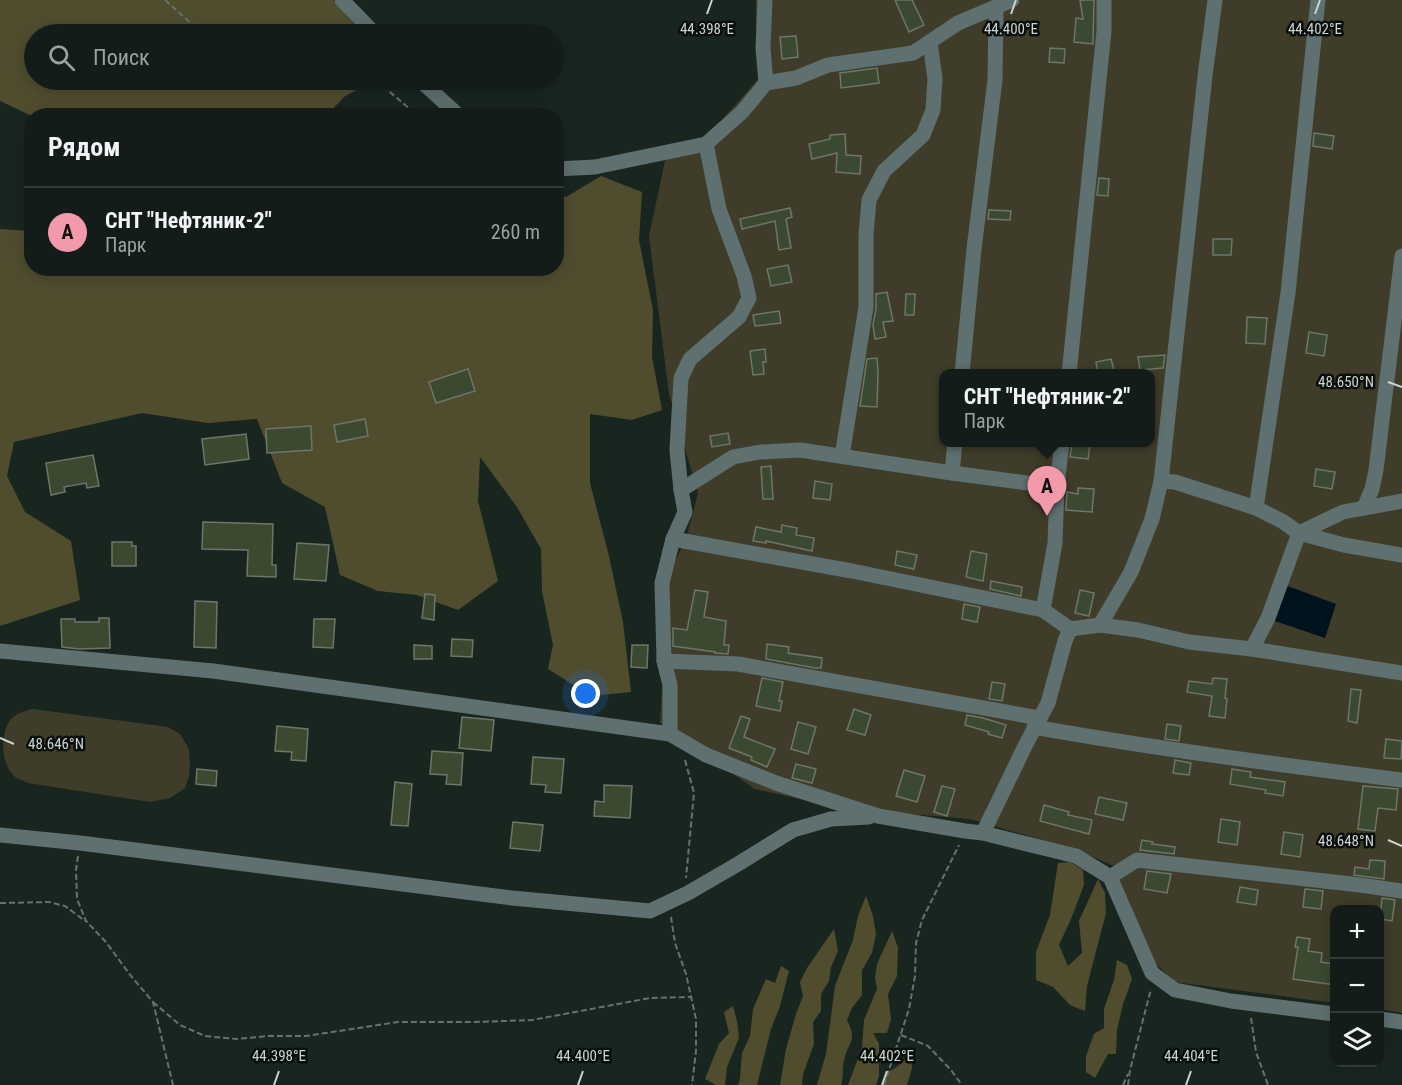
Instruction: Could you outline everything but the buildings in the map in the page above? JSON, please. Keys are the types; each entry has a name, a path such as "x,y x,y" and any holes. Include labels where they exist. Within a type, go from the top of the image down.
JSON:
{"street":[{"path":"342,0 365,24"},
{"path":"765,0 763,48 766,83"},
{"path":"564,169 595,167 706,144 742,112 766,83 795,78 828,65 913,53 958,23 1012,0"},
{"path":"1070,369 1104,31 1104,0"},
{"path":"1100,625 1131,572 1152,519 1161,481 1215,0"},
{"path":"1256,508 1288,293 1318,0"},
{"path":"962,369 974,249 995,80 996,8"},
{"path":"842,456 866,307 866,234 869,200 884,171 923,135 933,110 934,79 930,42"},
{"path":"431,90 450,108"},
{"path":"670,734 670,685 664,661 662,583 673,539 685,512 677,450 681,378 690,359 739,317 749,298 744,276 719,209 706,144"},
{"path":"1364,508 1372,489 1376,470 1402,256"},
{"path":"952,473 955,447"},
{"path":"1043,610 1055,543 1061,447"},
{"path":"681,490 733,457 760,452 800,450 1057,487"},
{"path":"1161,481 1175,482 1256,508 1282,520 1299,533 1344,545 1402,555"},
{"path":"1252,649 1268,618 1299,533 1343,512 1402,501"},
{"path":"673,539 852,571 1043,610 1070,628 1100,625 1138,630 1189,642 1252,649 1402,673"},
{"path":"982,833 1048,703 1070,628"},
{"path":"0,651 213,671 670,734 706,755 776,783 878,816 982,833 1076,856 1110,877 1152,973 1175,990 1330,1013"},
{"path":"664,661 738,664 1037,723 1095,738 1237,760 1402,780"},
{"path":"0,835 80,843 512,898 650,911 688,893 793,830 831,819 878,816"},
{"path":"1110,877 1137,860 1402,891"},
{"path":"1384,1020 1402,1022"}],"path":[{"path":"165,0 192,24"},
{"path":"388,90 409,108"},
{"path":"683,756 694,793 686,878 688,893"},
{"path":"884,1085 909,1009 915,976 916,943 922,920 965,831"},
{"path":"80,843 76,870 77,898 86,921"},
{"path":"0,903 49,902 66,906 86,921 106,942 153,1002 180,1025 205,1036 236,1039 306,1036 398,1022 532,1020 650,998 691,996"},
{"path":"669,902 675,943 686,975 696,1019 696,1051 692,1085"},
{"path":"1128,1085 1155,975"},
{"path":"153,1002 173,1085"},
{"path":"1250,1003 1256,1052 1268,1085"},
{"path":"901,1035 928,1046 962,1085"},
{"path":"1123,1085 1130,1070"}],"shaded area":[{"path":"0,0 333,0 354,24 24,24 24,90 356,90 344,97 334,108 24,108 24,112 0,101"},
{"path":"756,0 1402,0 1402,1013 1384,1010 1384,905 1330,905 1330,1002 1175,982 1150,958 1114,866 1077,850 970,819 840,808 755,789 660,723 669,573 686,539 698,493 669,394 649,236 668,147 708,136 759,78 756,50"},
{"path":"601,176 642,192 639,240 653,310 652,357 662,410 632,420 590,414 590,483 623,622 631,692 591,696 548,669 553,645 542,591 541,549 517,507 480,457 478,501 498,581 458,610 417,595 378,591 340,575 325,507 282,483 257,419 208,423 142,413 14,442 7,476 25,512 71,541 80,600 0,626 0,229 24,231 24,276 564,276 564,196"},
{"path":"33,709 168,727 180,734 189,749 189,776 185,788 170,798 150,802 28,783 16,778 6,764 3,740 11,719 21,712"},
{"path":"1070,862 1083,870 1084,885 1059,945 1068,966 1082,953 1079,921 1098,879 1105,893 1106,913 1087,986 1085,1011 1070,1005 1053,987 1036,980 1036,952 1050,915 1058,863"},
{"path":"866,896 876,934 872,953 862,970 862,995 852,1008 847,1020 852,1037 844,1061 842,1082 841,1085 817,1085 826,1054 835,986 853,940 858,916"},
{"path":"834,929 838,951 831,967 829,981 821,994 821,1011 813,1022 814,1044 803,1074 802,1085 780,1085 786,1049 803,996 800,982"},
{"path":"892,931 898,948 897,976 888,994 891,1019 887,1033 873,1033 879,1044 879,1076 876,1085 848,1085 862,1048 864,1020 877,989 875,977 877,964"},
{"path":"1117,960 1127,965 1132,979 1117,1030 1116,1054 1108,1054 1095,1078 1086,1072 1086,1056 1094,1034 1104,1028 1104,1009 1114,980"},
{"path":"781,966 789,971 757,1085 738,1085 742,1053 750,1036 753,1009 766,979 775,983"},
{"path":"733,1006 739,1038 727,1067 725,1085 716,1085 705,1079 719,1044 729,1033 724,1012"},
{"path":"911,1055 912,1068 907,1085 885,1085 885,1074"}],"water":[{"path":"1285,585 1336,604 1325,638 1272,620"}],"place":[{"name":"СНТ \"Нефтяник-2\"","path":"1047,516"}]}
